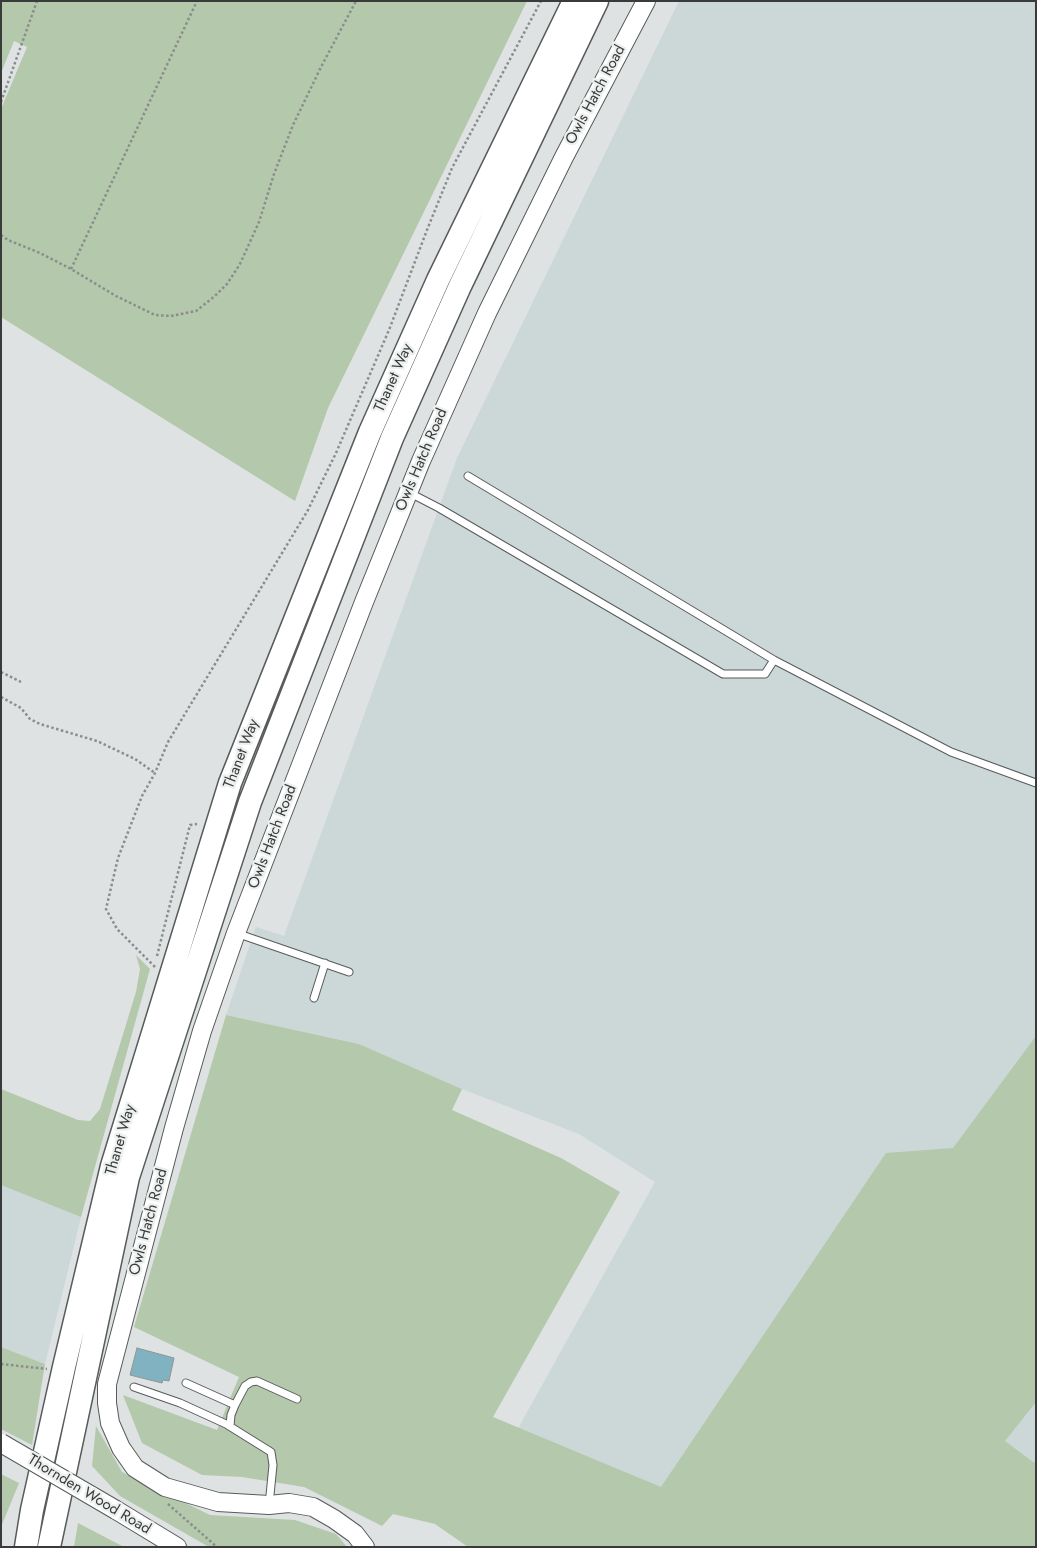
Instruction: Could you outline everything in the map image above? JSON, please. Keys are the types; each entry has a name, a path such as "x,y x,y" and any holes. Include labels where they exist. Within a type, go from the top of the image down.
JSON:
{"highway":[{"name":"Thanet Way","path":"26,1547 32,1510 64,1366 112,1166 230,783 370,432 438,280 574,1"},
{"name":"Thanet Way","path":"49,1547 128,1177 250,802 392,438 460,286 597,1"}],"street":[{"name":"Owls Hatch Road","path":"366,1547 355,1534 334,1518 313,1507 289,1503 269,1505 218,1502 165,1487 135,1468 122,1448 110,1423 107,1404 107,1384 174,1128 202,1031 236,933 408,492 487,313 564,157 646,1"},
{"name":"Thornden Wood Road","path":"1,1443 177,1547"}],"lane":[{"path":"468,476 774,660 952,752 1036,783"},
{"path":"408,492 439,508 724,674 765,674 774,660"},
{"path":"236,933 349,972"},
{"path":"314,998 325,963"},
{"path":"230,1426 231,1415 235,1405 245,1386 251,1382 257,1381 297,1399"},
{"path":"186,1383 235,1405"},
{"path":"134,1387 180,1403 230,1426 271,1452 273,1465 269,1505"}],"path":[{"path":"1,102 37,1"},
{"path":"71,269 197,1"},
{"path":"1,235 71,269 116,296 155,315 171,316 196,310 227,284 240,264 259,222 274,174 293,125 321,66 356,1"},
{"path":"1,672 21,682"},
{"path":"1,697 21,708 30,719 40,724 97,741 135,759 155,773"},
{"path":"155,967 160,940 190,825 197,824"},
{"path":"163,1499 217,1547"}],"shaded area":[{"path":"679,1 1036,1 1036,1547 816,1547 516,1432 655,1182 579,1134 462,1089 359,1044 226,1015 256,927 284,936 457,458"},
{"path":"1,1185 81,1217 45,1364 1,1347"}],"green space":[{"path":"1,1 527,1 328,408 295,501 1,317 1,109 27,47 14,41 1,73"},
{"path":"136,955 150,969 81,1217 1,1185 1,1089 78,1120 90,1121 100,1109 136,992 140,969"},
{"path":"226,1015 359,1044 462,1089 452,1110 561,1158 620,1192 493,1417 661,1487 886,1153 953,1148 1036,1036 1036,1402 1005,1441 1033,1462 1036,1462 1036,1547 468,1547 435,1524 393,1514 382,1526 304,1487 242,1477 202,1475 142,1443 123,1395 217,1430 239,1377 134,1327"},
{"path":"1,1347 45,1364 32,1445 1,1429"},
{"path":"96,1426 122,1472 210,1515 295,1520 336,1534 347,1547 209,1547 120,1496 92,1466"},
{"path":"1,1474 19,1483 1,1527"},
{"path":"78,1523 124,1547 74,1547"}],"building":[{"path":"137,1348 174,1358 169,1381 163,1380 162,1383 130,1375"}]}
